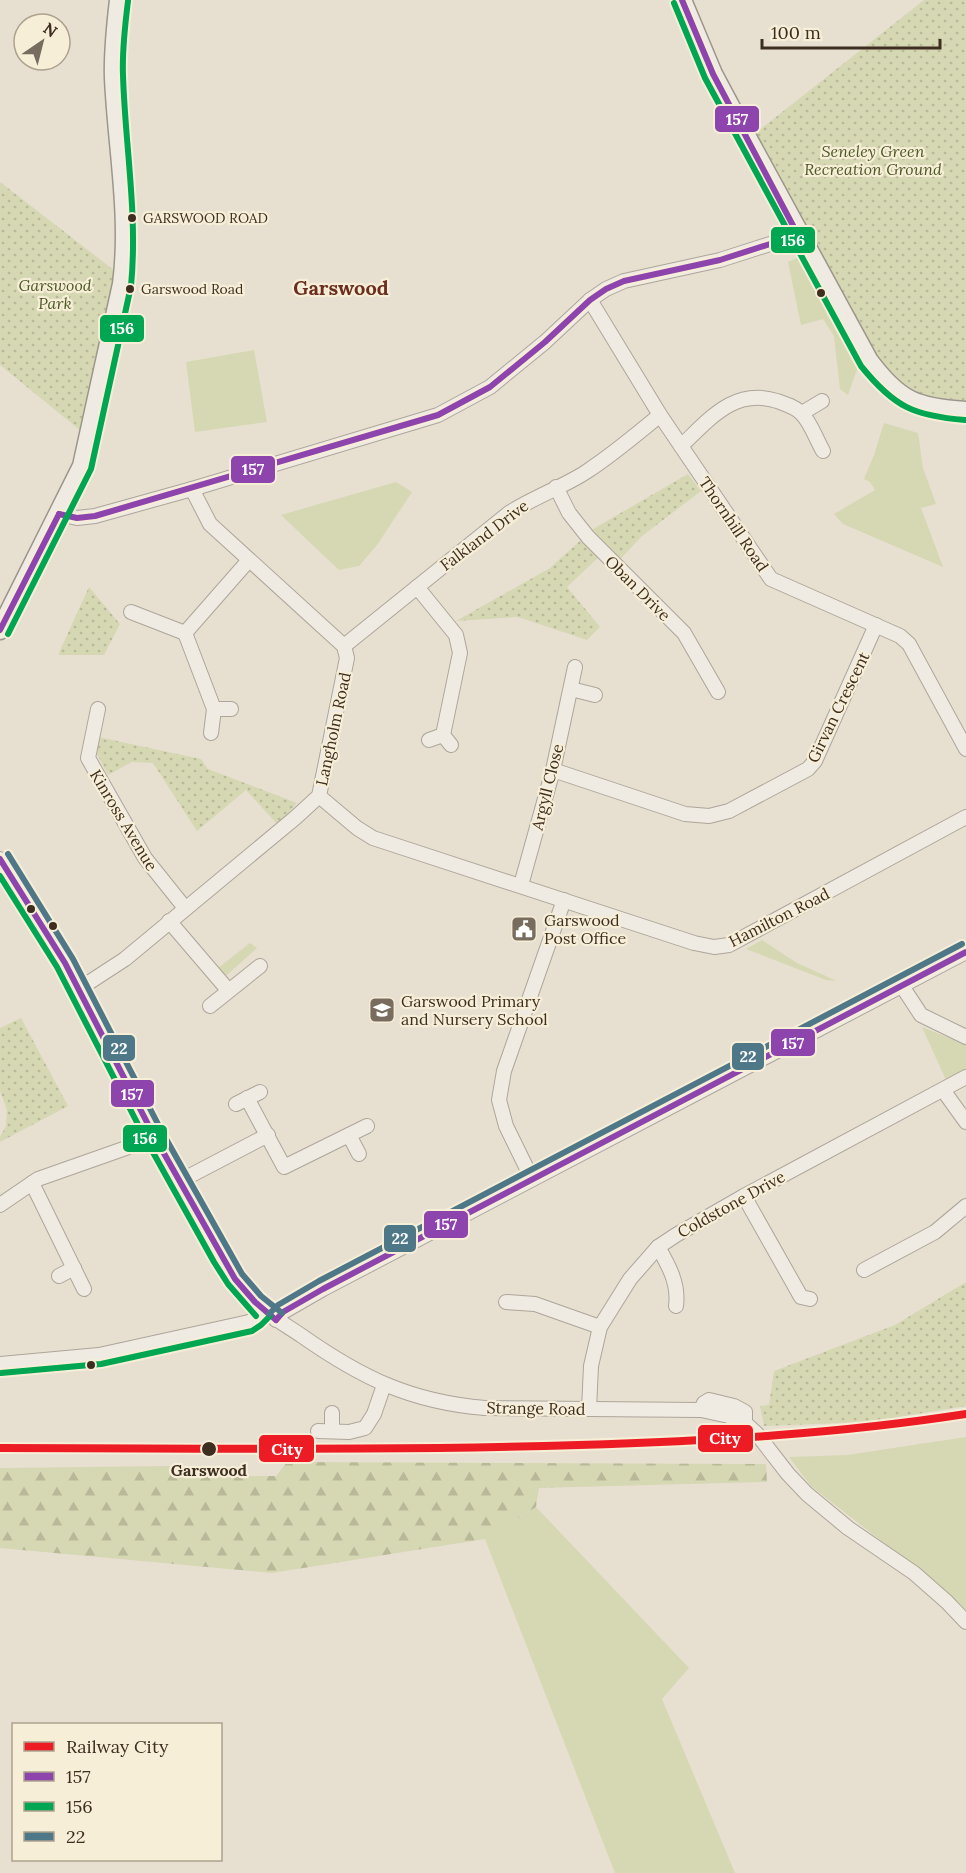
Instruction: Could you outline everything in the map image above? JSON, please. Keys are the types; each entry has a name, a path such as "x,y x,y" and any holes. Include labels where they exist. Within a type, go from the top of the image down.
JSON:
{"street":[{"path":"0,630 82,465 106,363 125,265 114,78 118,0"},
{"path":"682,0 713,74 868,361 887,384 904,398 923,405 966,411"},
{"path":"59,514 77,518 95,516 438,415 490,387 545,342 590,300 606,289 624,281 720,260 798,234"},
{"name":"Thornhill Road","path":"590,300 660,416 771,579 900,636 909,644 966,748"},
{"path":"681,446 730,403 744,399 771,399 788,404 802,413 823,451"},
{"path":"802,413 822,401"},
{"name":"Falkland Drive","path":"344,646 509,513 585,473 660,416"},
{"name":"Oban Drive","path":"556,487 569,513 588,537 684,633 718,692"},
{"path":"192,489 210,524 344,646"},
{"path":"185,633 249,560"},
{"path":"417,587 456,635 460,653 441,740"},
{"path":"133,612 185,633 214,709 211,733"},
{"name":"Girvan Crescent","path":"553,770 686,814 709,816 729,810 808,769 815,761 876,626"},
{"name":"Langholm Road","path":"79,989 125,959 319,796 347,658 344,646"},
{"name":"Argyll Close","path":"522,885 553,770 575,667"},
{"path":"571,688 595,695"},
{"name":"Kinross Avenue","path":"84,778 98,709"},
{"path":"214,709 231,709"},
{"name":"Kinross Avenue","path":"88,758 145,858 185,908"},
{"name":"Hamilton Road","path":"319,796 357,828 373,838 694,943 714,947 729,945 966,817"},
{"name":"Strange Road","path":"0,859 79,989 153,1134 235,1279 263,1310 326,1353 379,1383 423,1399 485,1408 701,1410 729,1416 745,1423 757,1434 807,1494 914,1573 947,1602 966,1623"},
{"path":"532,1179 506,1126 499,1100 504,1071 564,900"},
{"path":"169,921 228,990"},
{"path":"276,1320 283,1312 323,1289 966,952"},
{"path":"210,1006 260,966"},
{"path":"902,986 921,1015 966,1037"},
{"name":"Coldstone Drive","path":"589,1409 591,1366 600,1326 630,1279 658,1248 676,1234 744,1196 966,1077"},
{"path":"943,1090 966,1122"},
{"path":"248,1098 284,1167 367,1126"},
{"path":"0,1205 32,1183 99,1156 126,1148 153,1134"},
{"path":"180,1181 267,1135"},
{"path":"349,1135 359,1155"},
{"path":"32,1183 84,1289"},
{"path":"744,1196 803,1300"},
{"path":"870,1262 935,1232 966,1206"},
{"path":"658,1248 670,1269 680,1300"},
{"path":"59,1276 74,1268"},
{"path":"506,1302 530,1299 600,1326"},
{"path":"0,1364 99,1355 249,1322 263,1310"},
{"path":"332,1413 325,1431 349,1432 365,1428 374,1414 379,1383"}],"green space":[{"name":"Seneley Green Recreation Ground","path":"924,0 966,0 966,401 935,397 907,389 881,367 753,135"},
{"name":"Garswood Park","path":"0,182 115,271 86,435 0,365"},
{"path":"797,258 834,314 860,361 848,395 840,389 834,336 823,319 801,325 788,262"},
{"path":"254,350 267,422 195,432 186,362"},
{"path":"884,423 918,433 923,468 936,504 921,508 943,567 843,524 834,514 875,490 870,482 864,479"},
{"path":"688,474 701,491 642,536 613,567 600,556 567,587 600,627 587,640 518,617 456,621 550,568 593,529"},
{"path":"396,482 412,492 377,545 359,566 339,570 281,515"},
{"path":"89,587 120,624 104,655 58,655"},
{"path":"98,737 201,759 208,769 297,803 278,825 246,790 197,831 153,763 132,762 108,775 97,754"},
{"path":"762,940 797,963 837,981 826,980 746,949"},
{"path":"250,943 257,948 226,976 223,976 218,968"},
{"path":"21,1018 68,1106 0,1142 6,1126 7,1110 0,1091 0,1028"},
{"path":"922,1027 966,1045 966,1068 946,1080"},
{"path":"966,1282 966,1406 868,1422 764,1426 760,1406 769,1405 774,1371 895,1325"},
{"path":"966,1437 966,1610 952,1596 811,1486 789,1457 847,1455"},
{"path":"287,1462 766,1464 767,1482 539,1488 536,1507 485,1539 272,1573 0,1548 0,1468 170,1466 186,1476 276,1476"},
{"path":"536,1507 689,1668 662,1699 735,1873 615,1873 485,1539"}],"rail line":[{"name":"City","path":"0,1448 362,1449 627,1443 821,1432 966,1414"}],"transit line":[{"name":"157","path":"682,0 713,74 798,235"},
{"name":"156","path":"8,634 91,469 131,286 133,233 123,66 128,1"},
{"name":"156","path":"674,3 705,78 861,366 884,391 906,407 932,416 965,420"},
{"name":"157","path":"59,514 77,518 95,516 438,415 490,387 545,342 590,300 606,289 624,281 720,260 798,235"},
{"name":"157","path":"0,630 59,514"},
{"name":"22","path":"8,854 73,959 161,1130 242,1274 261,1296 282,1313"},
{"name":"157","path":"0,859 65,963 153,1134 235,1279 255,1302 276,1320"},
{"name":"156","path":"0,876 57,967 145,1138 214,1262 228,1284 256,1316"},
{"name":"22","path":"269,1314 278,1305 319,1281 962,944"},
{"name":"157","path":"276,1320 283,1312 323,1289 966,952"},
{"name":"156","path":"1,1373 101,1364 252,1331 270,1316"}],"place":[{"name":"GARSWOOD ROAD","path":"132,218"},
{"name":"Garswood Road","path":"130,289"},
{"name":"Garswood Post Office","path":"524,929"},
{"name":"Garswood Primary and Nursery School","path":"382,1010"},
{"name":"Garswood","path":"209,1449"}],"district":[{"name":"Garswood","path":"341,287"}]}
